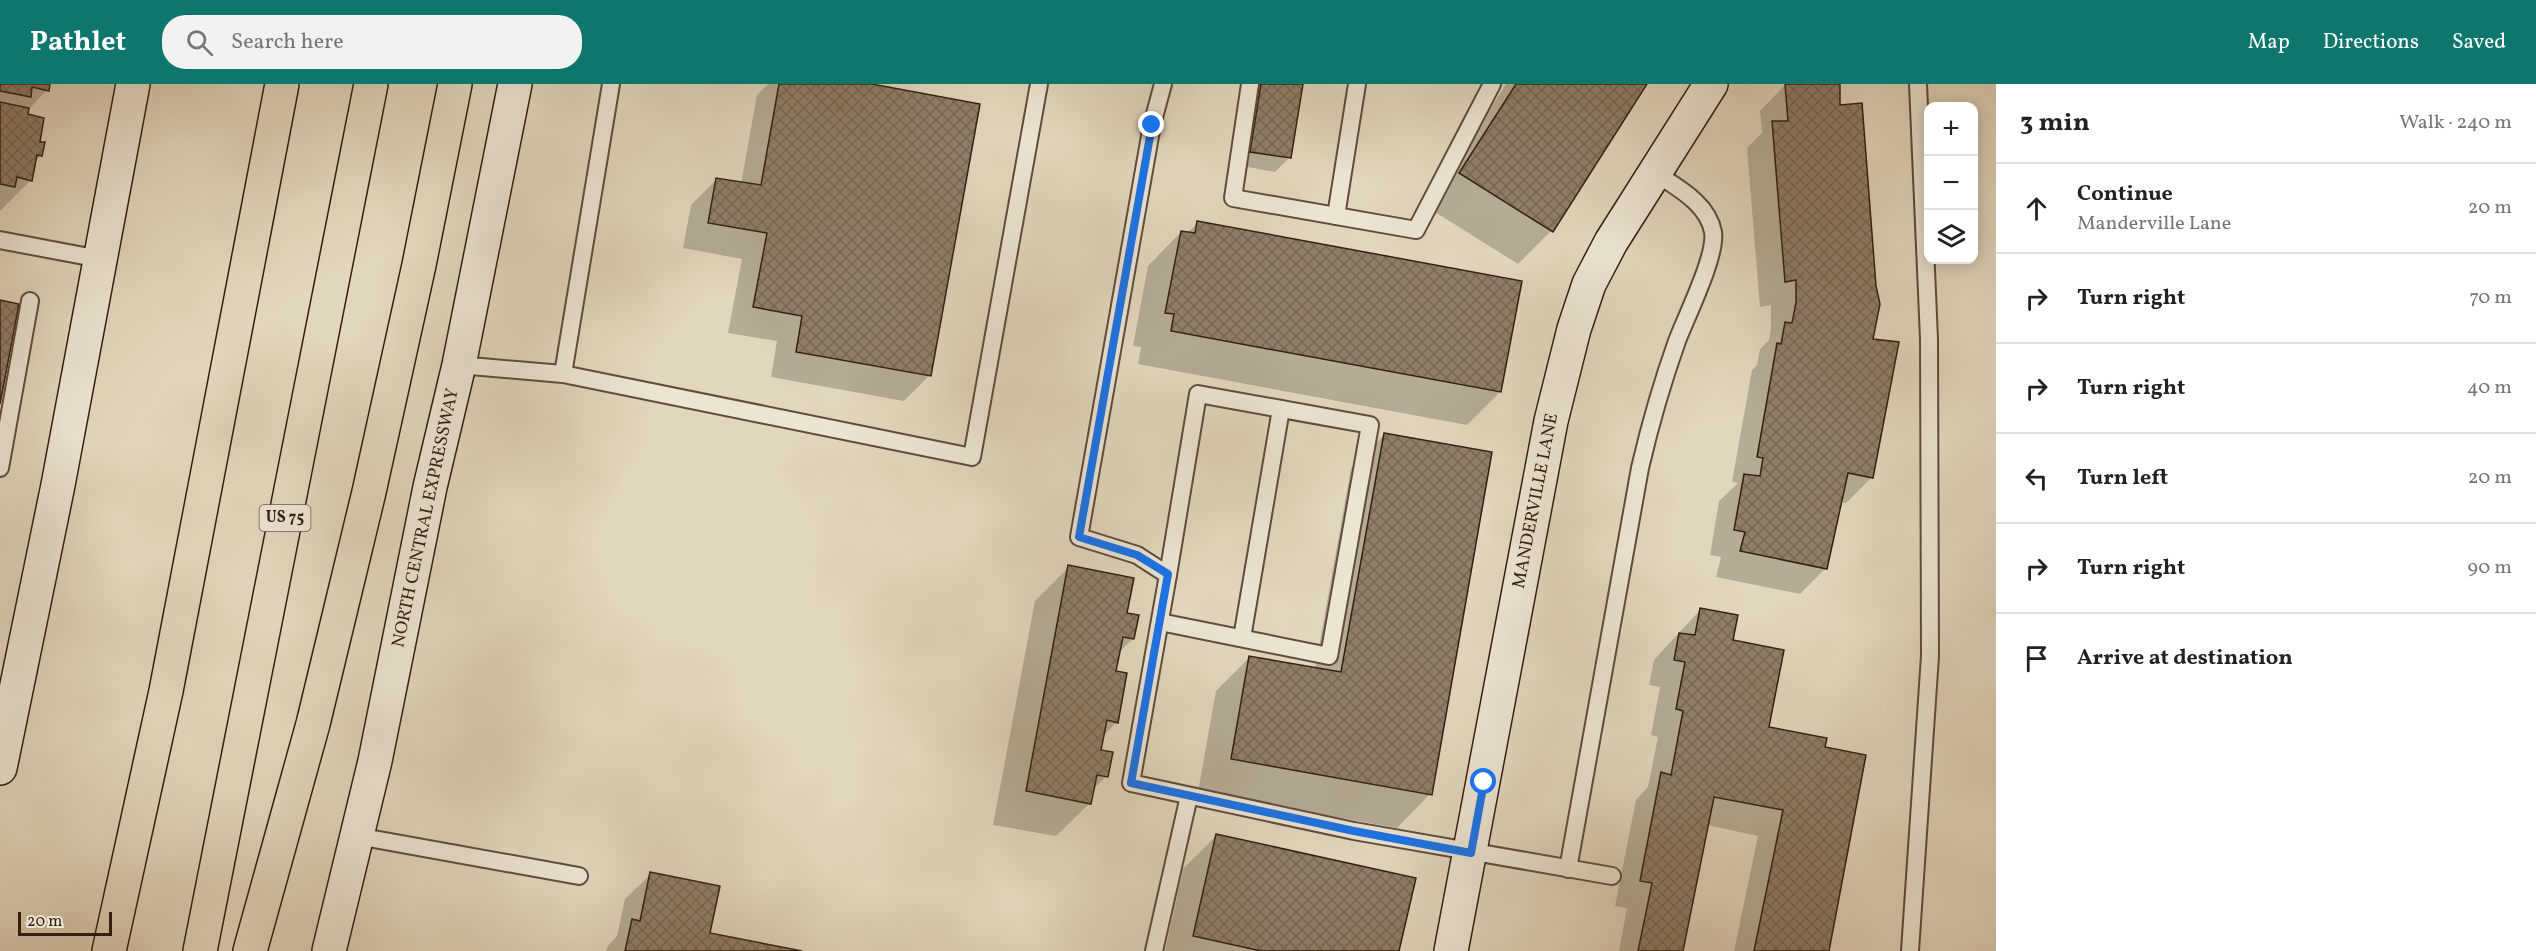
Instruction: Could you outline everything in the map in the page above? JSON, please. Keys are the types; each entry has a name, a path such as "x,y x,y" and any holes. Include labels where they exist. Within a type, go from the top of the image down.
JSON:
{"highway":[{"path":"264,84 275,119"},
{"path":"109,951 166,691 282,84"},
{"name":"US 75","path":"200,951 371,84"},
{"path":"250,951 313,724 369,492 419,265 455,84"}],"main road":[{"path":"0,768 58,486 133,84"},
{"name":"NORTH CENTRAL EXPRESSWAY","path":"329,951 375,762 430,486 459,365 515,84"},
{"name":"MANDERVILLE LANE","path":"1451,951 1559,383 1589,284 1611,242 1654,172 1712,84"}],"lane":[{"path":"563,374 611,84"},
{"path":"459,365 563,374 972,457 1039,84"},
{"path":"1163,84 1152,125 1079,537 1137,555 1168,574"},
{"path":"1250,84 1233,198 1416,230 1492,84"},
{"path":"1336,216 1358,84"},
{"path":"1910,951 1930,656 1929,339 1918,84"},
{"path":"1568,869 1644,449 1651,419 1677,340 1707,268 1713,233 1698,203 1654,172"},
{"path":"0,240 100,259"},
{"path":"0,468 30,301"},
{"path":"1160,622 1329,656 1370,425 1198,394 1131,783 1471,853 1612,876"},
{"path":"1242,638 1281,409"},
{"path":"1155,951 1190,796"},
{"path":"357,836 579,876"}],"building":[{"path":"0,84 50,84 49,91 32,87 31,97 0,91"},
{"path":"779,84 872,84 980,104 931,376 796,352 802,316 753,307 767,233 708,223 716,178 761,185"},
{"path":"1261,84 1303,84 1291,158 1250,152"},
{"path":"1516,84 1647,84 1553,232 1459,173"},
{"path":"1785,84 1840,84 1840,105 1862,103 1876,286 1880,304 1873,339 1899,342 1873,478 1848,473 1827,569 1740,551 1745,532 1734,530 1744,474 1760,476 1763,458 1757,457 1777,343 1781,344 1785,322 1792,323 1796,303 1796,280 1785,282 1772,121 1788,121"},
{"path":"0,102 29,108 28,114 44,118 40,142 45,142 42,156 37,155 32,181 17,177 15,187 0,184"},
{"path":"1197,221 1522,281 1501,392 1171,331 1174,314 1165,313 1181,231 1195,233"},
{"path":"0,300 19,304 0,404"},
{"path":"1384,433 1492,452 1432,795 1231,759 1249,656 1341,672"},
{"path":"1068,565 1134,578 1127,613 1139,615 1134,639 1123,637 1116,671 1127,673 1118,723 1107,720 1101,750 1113,752 1108,777 1097,775 1091,804 1026,791"},
{"path":"1700,608 1738,615 1733,640 1784,650 1769,727 1827,738 1825,747 1866,755 1829,951 1754,951 1783,810 1714,797 1683,951 1638,951 1652,883 1640,881 1661,772 1671,775 1683,711 1676,709 1685,662 1674,660 1679,633 1695,635"},
{"path":"1216,834 1416,878 1399,951 1261,951 1193,936"},
{"path":"650,872 720,886 710,933 802,951 625,951 632,919 640,921"}],"route":[{"path":"1152,125 1079,537 1137,555 1168,574 1131,783 1354,831 1471,853 1484,782"}]}
